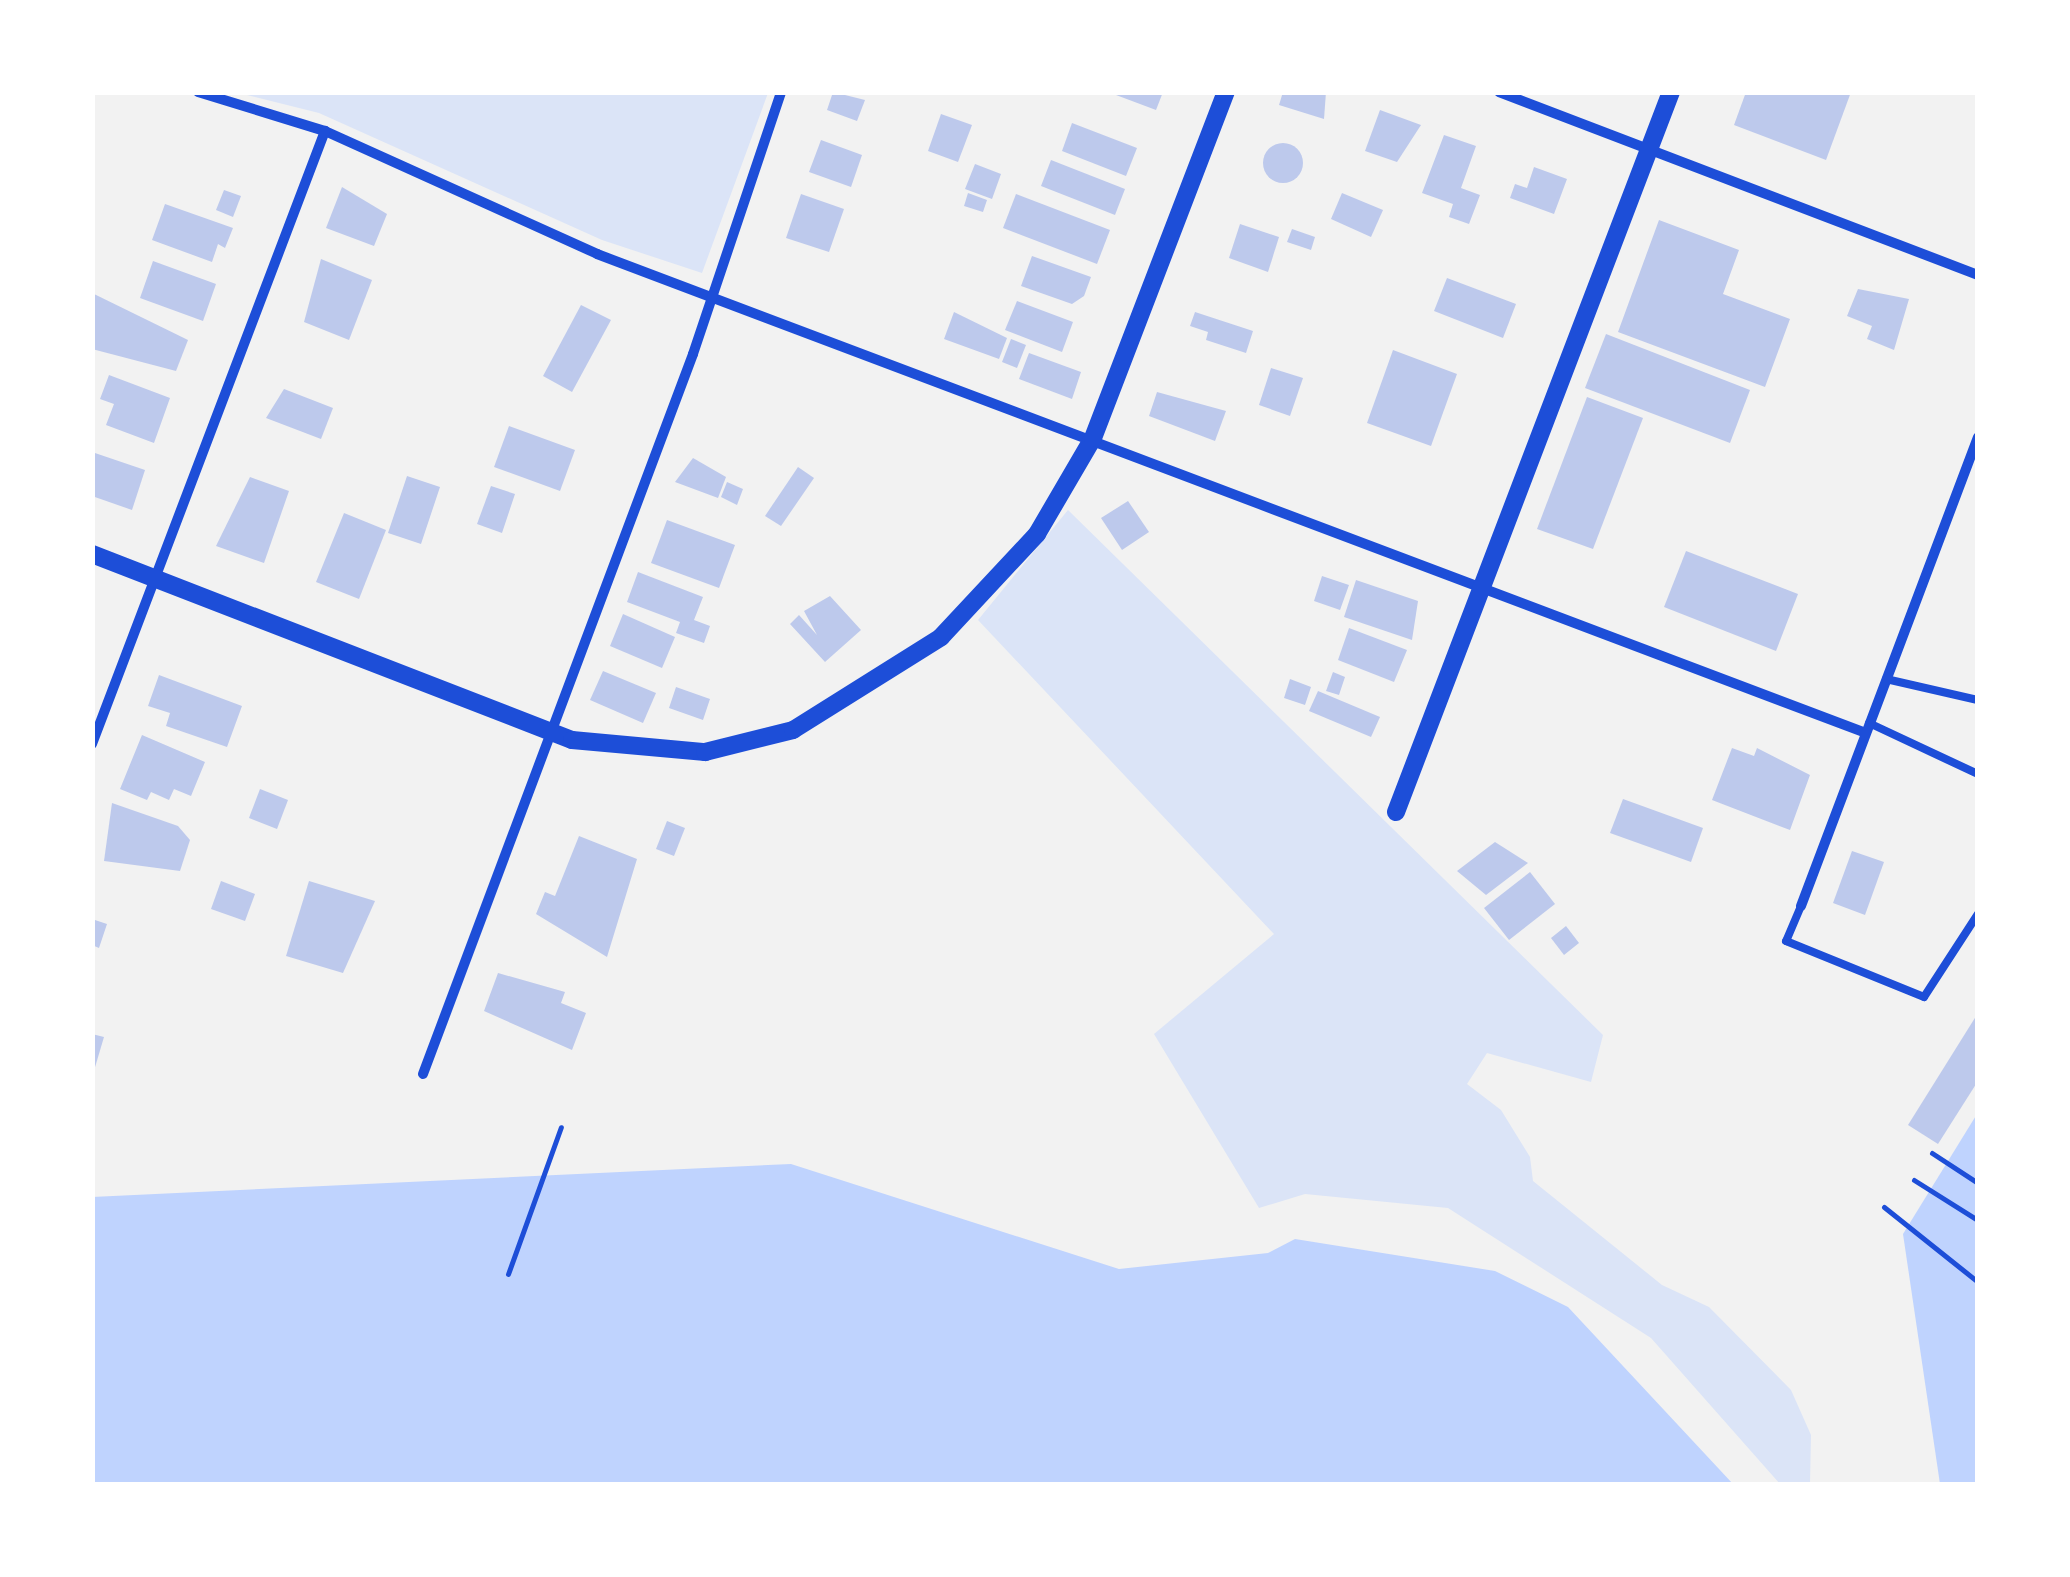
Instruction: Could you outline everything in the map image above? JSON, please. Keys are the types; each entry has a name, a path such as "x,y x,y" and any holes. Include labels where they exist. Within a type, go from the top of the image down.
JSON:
{"street":[{"path":"198,92 325,131 597,254 710,292 1481,586 1867,728"},
{"path":"423,1074 781,92"},
{"path":"92,554 549,733 614,750 705,752 837,708 941,637 998,582 1093,438 1226,92"},
{"path":"1500,92 1978,276"},
{"path":"1396,812 1671,92"},
{"path":"92,744 325,131"},
{"path":"1801,906 1978,437"}],"lane":[{"path":"1886,679 1978,700"},
{"path":"1867,728 1978,774"},
{"path":"1801,906 1786,941 1924,997 1978,914"}],"path":[{"path":"508,1274 561,1127"},
{"path":"1932,1154 1978,1183"},
{"path":"1914,1180 1976,1219"},
{"path":"1884,1207 1978,1282"}],"shaded area":[{"path":"239,93 768,93 702,273 602,240 319,113"},
{"path":"1068,510 1603,1035 1591,1082 1487,1053 1467,1084 1501,1110 1530,1157 1533,1181 1662,1285 1709,1307 1791,1390 1811,1435 1810,1484 1780,1484 1651,1338 1448,1208 1305,1194 1259,1208 1154,1034 1274,934 978,620"}],"water":[{"path":"1977,1114 1977,1484 1940,1484 1903,1234"},
{"path":"791,1164 1119,1269 1268,1253 1295,1239 1495,1271 1568,1307 1733,1484 93,1484 92,1197"}],"building":[{"path":"833,92 865,100 857,121 827,110"},
{"path":"1108,92 1163,92 1156,110"},
{"path":"1283,92 1326,92 1324,119 1279,105"},
{"path":"1746,92 1851,92 1826,160 1734,125"},
{"path":"1380,110 1421,125 1397,162 1365,151"},
{"path":"941,114 972,125 958,162 928,151"},
{"path":"1072,123 1137,148 1126,176 1062,151"},
{"path":"1444,135 1476,146 1461,188 1480,195 1469,224 1449,217 1453,204 1422,193"},
{"path":"821,140 862,155 851,187 809,172"},
{"path":"1283,143 1297,149 1303,163 1297,177 1283,183 1269,177 1263,163 1269,149"},
{"path":"1051,160 1125,189 1115,215 1041,186"},
{"path":"975,164 1001,174 992,199 965,189"},
{"path":"1534,167 1567,179 1554,214 1510,198 1515,184 1527,188"},
{"path":"342,187 387,214 374,246 326,228"},
{"path":"224,190 241,196 233,217 216,210"},
{"path":"968,193 987,200 983,212 964,206"},
{"path":"1342,193 1383,210 1371,237 1331,219"},
{"path":"801,194 844,209 829,252 786,238"},
{"path":"1016,194 1110,230 1097,264 1003,228"},
{"path":"165,204 233,228 225,248 218,244 212,262 152,240"},
{"path":"1659,220 1739,250 1723,294 1790,319 1765,387 1618,332"},
{"path":"1240,224 1279,237 1268,272 1229,258"},
{"path":"1292,229 1315,237 1311,250 1287,242"},
{"path":"1032,256 1091,277 1084,296 1072,304 1021,286"},
{"path":"321,259 372,280 349,340 304,322"},
{"path":"153,261 216,284 203,321 140,298"},
{"path":"1447,278 1516,304 1503,338 1434,311"},
{"path":"1858,289 1909,299 1894,350 1867,339 1872,326 1847,316"},
{"path":"92,293 188,340 176,371 92,349"},
{"path":"1017,301 1073,322 1062,352 1005,330"},
{"path":"581,305 611,320 572,392 543,376"},
{"path":"954,312 1007,338 999,359 944,339"},
{"path":"1195,312 1253,331 1246,353 1206,340 1208,332 1190,326"},
{"path":"1606,334 1750,390 1730,443 1585,388"},
{"path":"1011,339 1026,345 1017,368 1002,362"},
{"path":"1393,350 1457,374 1431,446 1367,423"},
{"path":"1029,353 1081,372 1072,399 1019,379"},
{"path":"1271,368 1303,378 1290,416 1259,405"},
{"path":"109,375 170,398 154,443 106,425 114,404 100,399"},
{"path":"284,389 333,408 321,439 266,418"},
{"path":"1157,392 1226,411 1215,441 1149,416"},
{"path":"1587,397 1643,418 1593,549 1537,529"},
{"path":"509,426 575,450 560,491 494,467"},
{"path":"92,452 145,470 132,510 92,496"},
{"path":"693,458 726,477 718,498 675,482"},
{"path":"798,467 814,478 781,526 765,516"},
{"path":"407,476 440,487 421,544 388,533"},
{"path":"250,477 289,491 264,563 216,546"},
{"path":"727,482 743,489 737,505 721,497"},
{"path":"491,486 515,494 502,533 477,524"},
{"path":"1128,501 1149,532 1122,550 1101,518"},
{"path":"344,513 386,530 359,599 316,582"},
{"path":"667,520 735,545 719,588 651,563"},
{"path":"1686,551 1798,594 1776,651 1664,607"},
{"path":"638,572 703,597 694,620 710,626 704,643 676,633 680,622 627,602"},
{"path":"1322,576 1349,585 1340,610 1314,601"},
{"path":"1356,580 1418,601 1412,640 1344,617"},
{"path":"830,596 861,630 825,662 790,624 799,615 817,635 804,611"},
{"path":"623,614 675,637 662,668 610,646"},
{"path":"1349,628 1407,650 1394,682 1338,660"},
{"path":"603,671 656,693 643,723 590,700"},
{"path":"1333,672 1345,677 1339,695 1326,691"},
{"path":"159,675 242,706 227,747 166,726 170,713 148,706"},
{"path":"1290,679 1311,687 1305,705 1284,698"},
{"path":"676,687 710,699 703,720 669,708"},
{"path":"1318,691 1380,717 1371,737 1309,711"},
{"path":"142,735 205,762 191,796 174,789 169,800 151,792 147,800 120,789"},
{"path":"1732,748 1754,756 1757,748 1810,775 1790,830 1712,800"},
{"path":"260,789 288,800 277,829 249,818"},
{"path":"1623,799 1703,828 1691,862 1610,833"},
{"path":"112,803 178,826 190,840 180,871 104,861"},
{"path":"667,821 685,828 674,856 656,849"},
{"path":"579,836 637,859 607,957 536,914 545,892 555,896"},
{"path":"1495,842 1528,863 1486,895 1457,871"},
{"path":"1852,851 1884,862 1865,915 1833,903"},
{"path":"1530,872 1555,904 1509,940 1484,908"},
{"path":"221,881 255,894 245,921 211,909"},
{"path":"309,881 375,901 343,973 286,956"},
{"path":"92,919 107,924 99,948 92,945"},
{"path":"1566,926 1579,943 1564,955 1551,938"},
{"path":"498,973 565,992 561,1003 586,1013 572,1050 484,1011"},
{"path":"1978,1013 1978,1081 1938,1144 1908,1125"},
{"path":"92,1034 104,1037 93,1074 92,1074"}]}
